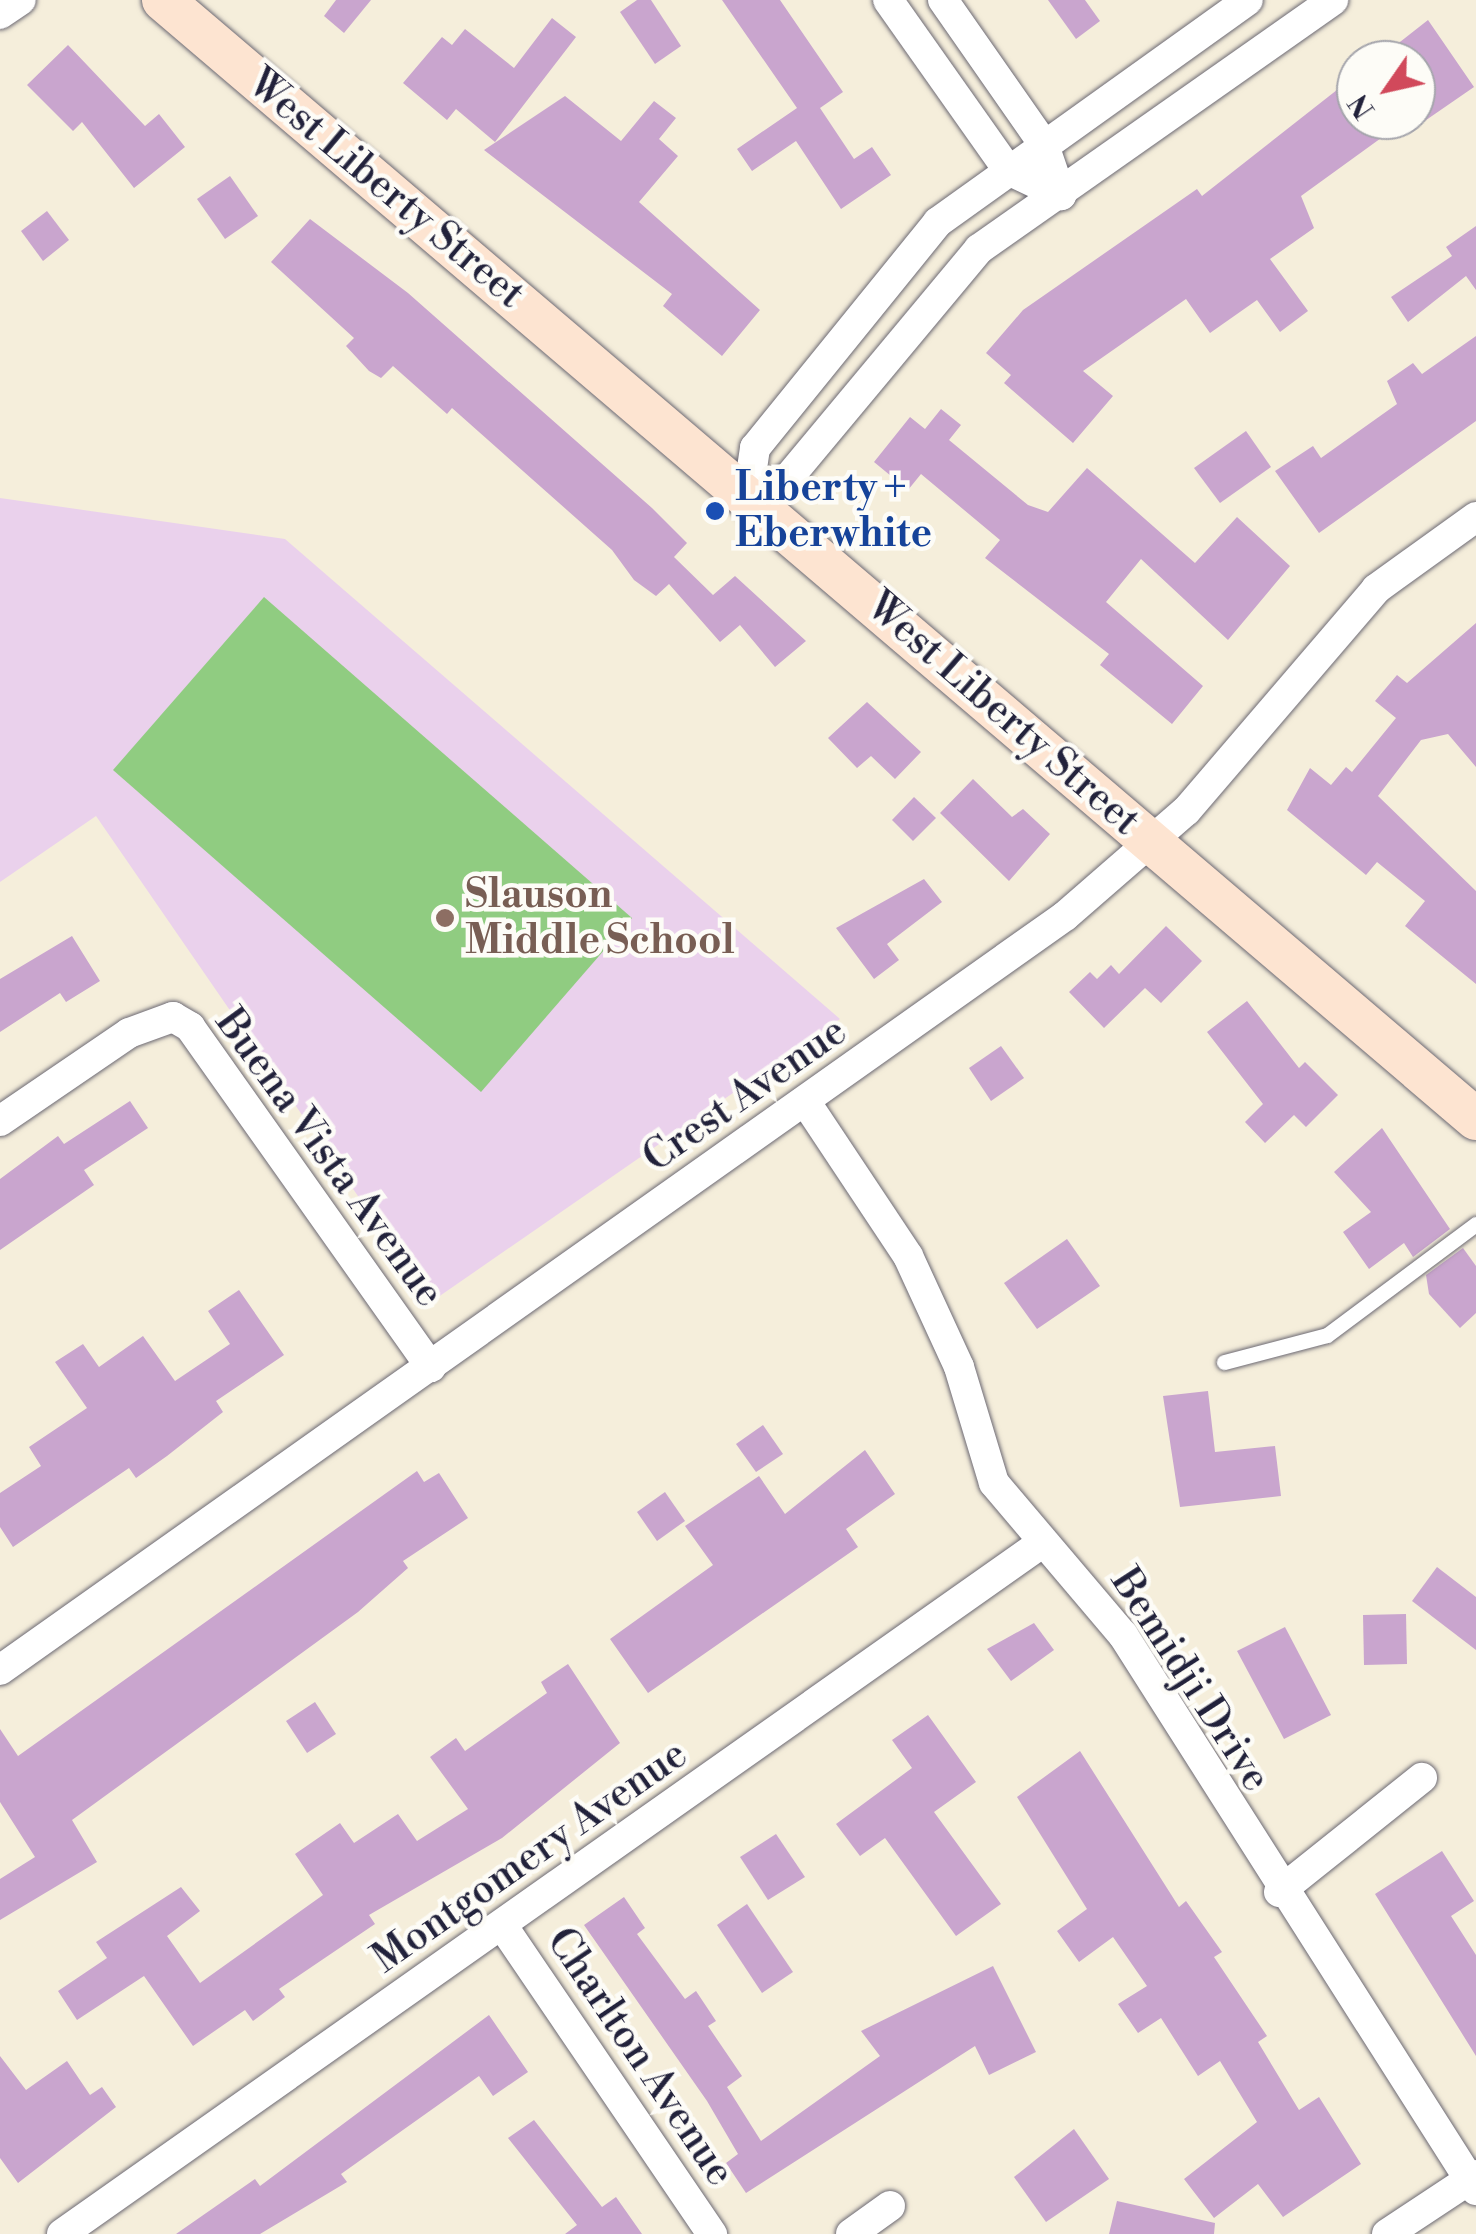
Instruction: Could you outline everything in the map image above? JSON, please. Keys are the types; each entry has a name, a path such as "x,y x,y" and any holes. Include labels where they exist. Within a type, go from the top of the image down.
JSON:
{"main road":[{"name":"West Liberty Street","path":"163,0 1476,1119"}],"street":[{"path":"0,14 20,0"},
{"path":"888,0 1008,170 1061,194"},
{"path":"943,0 1044,145 1061,194"},
{"path":"748,495 755,448 938,222 1248,0"},
{"path":"748,495 788,477 980,249 1333,0"},
{"name":"Crest Avenue","path":"0,1670 1065,916 1151,842 1376,589 1476,517"},
{"name":"Buena Vista Avenue","path":"0,1120 129,1033 173,1017 190,1027 431,1368"},
{"name":"Bemidji Drive","path":"805,1101 908,1256 959,1366 994,1483 1123,1636 1279,1892 1474,2182"},
{"name":"Montgomery Avenue","path":"77,2230 1042,1543"},
{"path":"1279,1892 1422,1778"},
{"name":"Charlton Avenue","path":"502,1925 712,2234"},
{"path":"1388,2234 1474,2182"},
{"path":"851,2234 890,2206"}],"lane":[{"path":"1224,1362 1327,1335 1476,1224"}],"shaded area":[{"name":"Slauson Middle School","path":"0,498 285,539 840,1019 431,1302 96,816 0,882"}],"green space":[{"path":"264,597 632,918 481,1092 113,770"}],"building":[{"path":"336,0 371,0 344,33 324,16"},
{"path":"637,0 651,0 681,46 655,64 620,12"},
{"path":"722,0 780,0 843,92 820,108 854,159 872,147 891,175 841,209 796,141 752,171 737,149 797,108"},
{"path":"1048,0 1085,0 1100,21 1076,39"},
{"path":"552,18 576,37 495,142 456,109 447,120 403,83 442,37 452,45 465,29 514,68"},
{"path":"1428,20 1474,87 1436,113 1436,40 1402,40"},
{"path":"68,45 145,126 159,114 185,147 134,188 82,122 73,131 27,85"},
{"path":"1336,91 1336,140 1378,140 1301,196 1314,228 1270,259 1308,311 1280,332 1257,300 1210,333 1186,299 1083,371 1113,396 1073,443 1004,383 1011,375 986,353 1023,310 1197,189 1202,196"},
{"path":"565,96 621,141 654,101 676,118 659,139 678,156 639,202 760,310 722,356 663,306 672,294 484,150"},
{"path":"230,176 258,216 225,239 197,199"},
{"path":"47,211 69,240 43,261 21,231"},
{"path":"310,219 408,293 652,508 687,543 674,557 713,595 735,576 806,641 775,667 740,625 720,642 669,584 656,596 634,580 612,550 452,408 447,414 393,366 381,378 369,371 346,346 354,338 271,262"},
{"path":"1476,226 1476,290 1466,276 1408,322 1391,297 1452,256 1446,247"},
{"path":"1476,336 1476,421 1319,533 1275,471 1313,446 1321,458 1397,404 1387,381 1413,363 1422,374"},
{"path":"941,409 961,425 949,440 1028,505 1048,512 1087,468 1195,563 1237,517 1290,566 1228,640 1141,559 1106,602 1203,686 1172,724 1100,665 1109,654 985,558 1000,540 921,474 908,490 874,462 910,417 925,429"},
{"path":"1246,431 1271,467 1220,503 1194,468"},
{"path":"1476,623 1476,767 1448,734 1421,740 1378,796 1476,891 1476,984 1405,926 1425,901 1377,862 1366,875 1287,810 1310,768 1331,785 1346,767 1352,772 1396,718 1375,701 1397,675 1407,683"},
{"path":"867,702 921,752 895,779 871,756 857,768 828,738"},
{"path":"973,779 1012,817 1023,809 1050,834 1009,881 940,813"},
{"path":"914,797 936,818 913,841 892,820"},
{"path":"924,879 942,902 887,944 899,960 874,979 836,928"},
{"path":"1166,926 1202,961 1161,1003 1145,988 1104,1028 1069,992 1090,972 1097,979 1111,965 1119,974"},
{"path":"72,936 100,981 66,1002 60,993 0,1032 0,979"},
{"path":"1247,1001 1299,1068 1305,1062 1338,1095 1306,1127 1294,1115 1265,1143 1245,1122 1263,1104 1207,1032"},
{"path":"1001,1046 1024,1078 991,1101 969,1068"},
{"path":"130,1101 148,1128 84,1170 94,1185 0,1250 0,1179 58,1136 64,1144"},
{"path":"1382,1128 1450,1229 1413,1257 1404,1243 1369,1269 1343,1232 1371,1212 1334,1172"},
{"path":"1067,1239 1100,1286 1037,1329 1004,1283"},
{"path":"1463,1248 1476,1266 1476,1313 1460,1328 1429,1294 1426,1275"},
{"path":"239,1290 284,1355 216,1401 223,1412 136,1478 129,1468 13,1547 0,1527 0,1493 41,1466 29,1447 87,1408 55,1362 83,1344 99,1367 143,1336 175,1381 230,1344 208,1311"},
{"path":"1208,1391 1215,1452 1275,1446 1281,1496 1180,1507 1163,1396"},
{"path":"763,1425 783,1454 756,1472 736,1444"},
{"path":"865,1450 895,1494 846,1529 858,1547 648,1693 610,1639 713,1565 685,1526 759,1476 785,1514"},
{"path":"417,1471 424,1482 439,1473 468,1518 403,1561 408,1568 358,1612 72,1820 97,1862 0,1920 0,1879 35,1857 0,1802 0,1729 18,1756"},
{"path":"665,1492 685,1521 657,1541 637,1512"},
{"path":"1437,1567 1476,1597 1476,1650 1412,1601"},
{"path":"1406,1614 1407,1664 1364,1665 1363,1615"},
{"path":"1034,1623 1054,1650 1011,1681 987,1649"},
{"path":"1285,1627 1331,1715 1284,1739 1237,1651"},
{"path":"568,1664 620,1743 502,1838 369,1915 375,1924 279,1989 285,1997 253,2021 245,2010 193,2046 144,1976 77,2020 58,1991 107,1958 96,1942 181,1887 200,1911 167,1936 200,1983 323,1895 295,1854 340,1823 354,1843 398,1814 417,1841 468,1809 430,1757 456,1738 465,1751 547,1693 541,1682"},
{"path":"315,1702 336,1734 307,1753 286,1721"},
{"path":"928,1715 976,1782 934,1812 1001,1904 956,1936 885,1838 860,1856 836,1824 912,1768 892,1740"},
{"path":"1080,1751 1179,1907 1186,1901 1222,1952 1214,1957 1267,2036 1258,2042 1299,2110 1319,2097 1361,2164 1283,2217 1258,2184 1214,2218 1184,2179 1257,2122 1220,2061 1198,2076 1161,2018 1138,2033 1118,2004 1147,1986 1113,1937 1079,1962 1057,1931 1087,1909 1017,1797"},
{"path":"776,1834 805,1877 768,1900 740,1857"},
{"path":"1442,1851 1474,1901 1451,1916 1476,1955 1476,2056 1375,1894"},
{"path":"624,1897 645,1928 637,1934 685,1999 696,1991 716,2021 708,2026 742,2076 727,2087 761,2141 880,2056 861,2031 993,1966 1036,2052 989,2075 975,2046 746,2193 726,2163 738,2154 707,2101 584,1925"},
{"path":"747,1904 793,1972 762,1993 717,1925"},
{"path":"489,2015 528,2072 493,2096 479,2076 341,2174 347,2182 260,2234 176,2234 255,2179 260,2186"},
{"path":"0,2056 26,2090 67,2061 90,2095 102,2087 116,2107 18,2183 0,2158"},
{"path":"534,2120 602,2207 616,2197 642,2234 565,2234 577,2225 508,2138"},
{"path":"1074,2129 1109,2179 1046,2222 1014,2177"},
{"path":"1117,2201 1215,2223 1214,2234 1109,2234"}],"place":[{"name":"Liberty + Eberwhite","path":"715,511"},
{"name":"Slauson Middle School","path":"445,918"}]}
